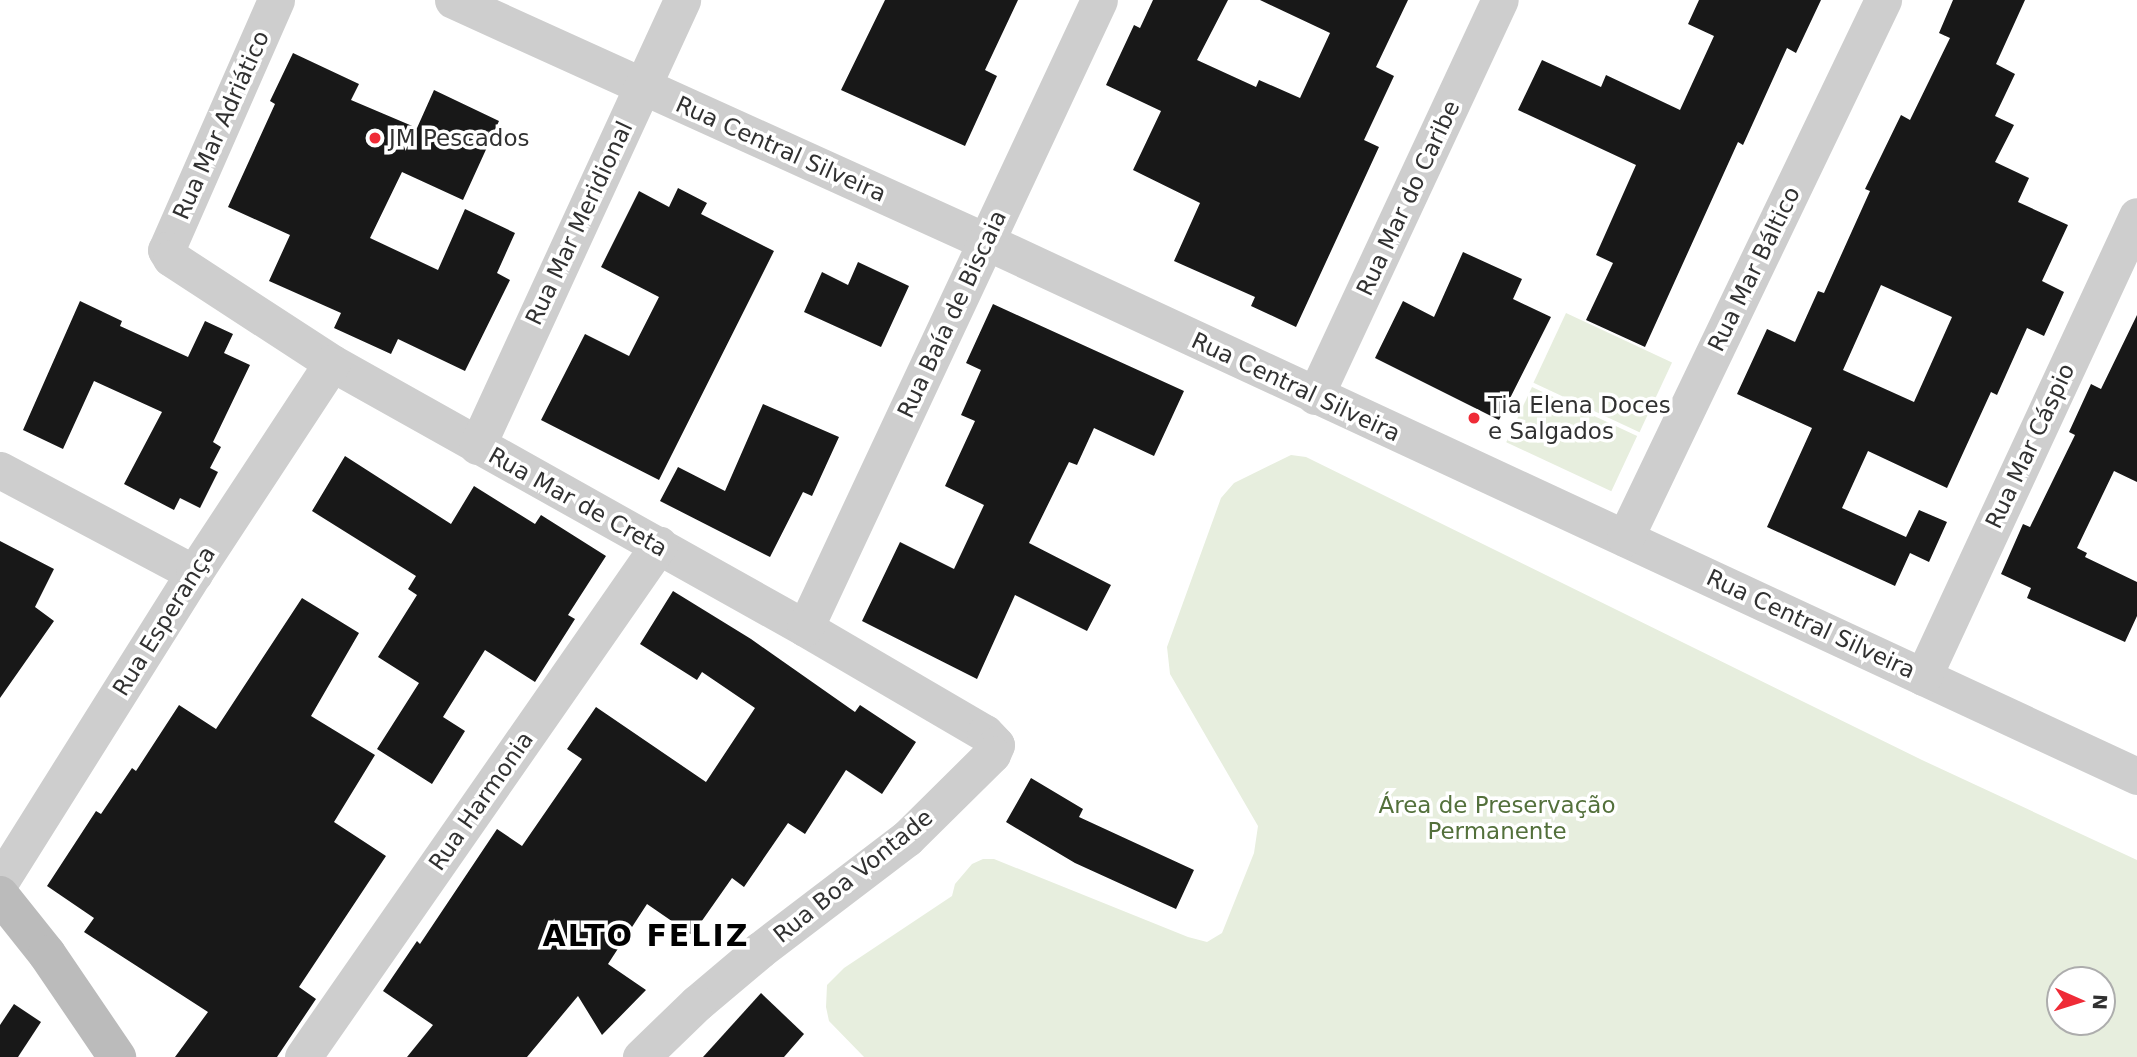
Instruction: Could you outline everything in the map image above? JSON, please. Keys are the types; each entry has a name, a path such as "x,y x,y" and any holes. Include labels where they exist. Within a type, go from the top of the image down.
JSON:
{"main road":[{"path":"0,895 47,954 117,1057"}],"street":[{"name":"Rua Mar Adriático","path":"166,250 276,0"},
{"name":"Rua Central Silveira","path":"453,0 987,242 2137,776"},
{"name":"Rua Mar Meridional","path":"477,446 682,0"},
{"name":"Rua Baía de Biscaia","path":"805,628 1099,0"},
{"name":"Rua Mar do Caribe","path":"1315,396 1500,0"},
{"name":"Rua Mar Báltico","path":"1625,538 1884,0"},
{"name":"Rua Mar Cáspio","path":"1923,677 2137,216"},
{"name":"Rua Mar de Creta","path":"166,250 177,262 332,363 805,628 985,733 996,745"},
{"name":"Rua Esperança","path":"0,882 194,573 332,363"},
{"path":"0,470 194,573"},
{"name":"Rua Harmonia","path":"303,1057 659,545"},
{"name":"Rua Boa Vontade","path":"641,1057 697,1003 760,950 907,838 992,754 996,745"}],"green space":[{"path":"1566,313 1672,362 1639,432 1533,383"},
{"path":"1532,387 1637,436 1611,491 1506,442"},
{"name":"Área de Preservação Permanente","path":"1291,455 1306,457 1922,760 2137,860 2137,1057 864,1057 829,1021 826,1007 827,985 844,968 952,896 955,884 972,864 983,859 994,859 1188,937 1207,942 1222,933 1254,853 1258,826 1170,674 1167,647 1221,498 1234,483"}],"building":[{"path":"885,0 1018,0 985,70 997,76 965,146 841,90"},
{"path":"1153,0 1228,0 1197,60 1256,87 1259,80 1300,98 1330,33 1260,0 1408,0 1376,67 1394,76 1364,140 1379,147 1296,327 1251,306 1255,297 1174,261 1200,203 1133,170 1161,111 1106,85 1134,25 1140,28"},
{"path":"1699,0 1821,0 1796,53 1787,48 1743,145 1738,142 1645,347 1586,320 1613,263 1596,255 1636,165 1518,110 1542,60 1601,87 1606,75 1680,110 1714,36 1688,24"},
{"path":"1953,0 2025,0 1996,64 2015,74 1995,116 2014,125 1995,162 2029,178 2018,202 2068,225 2042,281 2064,292 2044,336 2027,328 1997,395 1991,392 1947,488 1868,451 1842,508 1906,537 1919,510 1947,522 1929,562 1910,553 1895,586 1767,527 1812,428 1737,394 1767,329 1795,342 1818,291 1824,293 1870,191 1865,189 1901,115 1910,120 1950,38 1939,33","holes":["1881,285 1952,317 1914,402 1843,370"]},
{"path":"293,53 359,84 351,100 417,128 434,90 499,121 463,200 402,172 370,238 438,270 465,209 515,233 497,273 510,280 465,371 398,339 391,354 334,328 341,313 269,281 290,235 228,207 275,104 270,101"},
{"path":"678,188 707,203 701,214 774,251 659,480 541,420 585,334 629,356 659,297 601,267 639,191 669,207"},
{"path":"1463,252 1522,279 1513,299 1551,317 1499,420 1375,358 1403,301 1434,317"},
{"path":"858,262 909,286 881,347 804,312 822,272 848,285"},
{"path":"80,301 122,321 120,326 188,357 205,321 233,334 224,353 250,365 213,442 221,447 210,468 218,472 200,508 180,498 174,510 124,484 162,412 94,381 63,449 23,430"},
{"path":"993,304 1184,391 1154,456 1094,428 1077,465 1069,462 1029,543 1111,585 1087,631 1015,595 977,679 862,621 900,542 954,569 984,505 945,486 975,421 961,415 981,370 966,363"},
{"path":"2137,315 2137,482 2114,471 2077,548 2087,553 2085,557 2137,582 2137,616 2125,642 2027,598 2031,588 2001,574 2023,524 2030,527 2075,435 2069,432 2091,384 2101,389"},
{"path":"763,404 839,437 812,496 803,492 770,557 660,501 678,467 725,491"},
{"path":"345,456 451,524 474,486 535,524 541,515 606,556 568,615 575,619 535,682 485,650 443,717 465,731 432,784 377,749 419,683 378,657 417,595 408,589 416,576 312,511"},
{"path":"0,541 54,569 35,607 54,621 0,698"},
{"path":"673,591 751,639 855,712 860,705 916,742 882,794 846,770 805,834 788,823 744,887 732,878 692,935 647,904 608,964 646,990 602,1035 578,996 527,1057 407,1057 433,1025 383,991 417,941 420,944 497,829 522,846 582,759 567,749 596,707 706,782 755,708 702,672 697,680 640,644"},
{"path":"302,598 359,633 311,716 375,755 334,822 386,856 299,987 316,999 277,1057 175,1057 208,1012 84,932 94,918 47,886 96,811 101,814 132,768 136,771 179,705 216,729"},
{"path":"1031,778 1083,809 1079,817 1194,870 1176,909 1075,863 1006,822"},
{"path":"761,993 804,1034 784,1057 703,1057"},
{"path":"14,1004 41,1022 18,1057 0,1057 0,1025"}],"place":[{"name":"JM Pescados","path":"375,138"},
{"name":"Tia Elena Doces e Salgados","path":"1474,418"}],"district":[{"name":"ALTO FELIZ","path":"646,936"}]}
